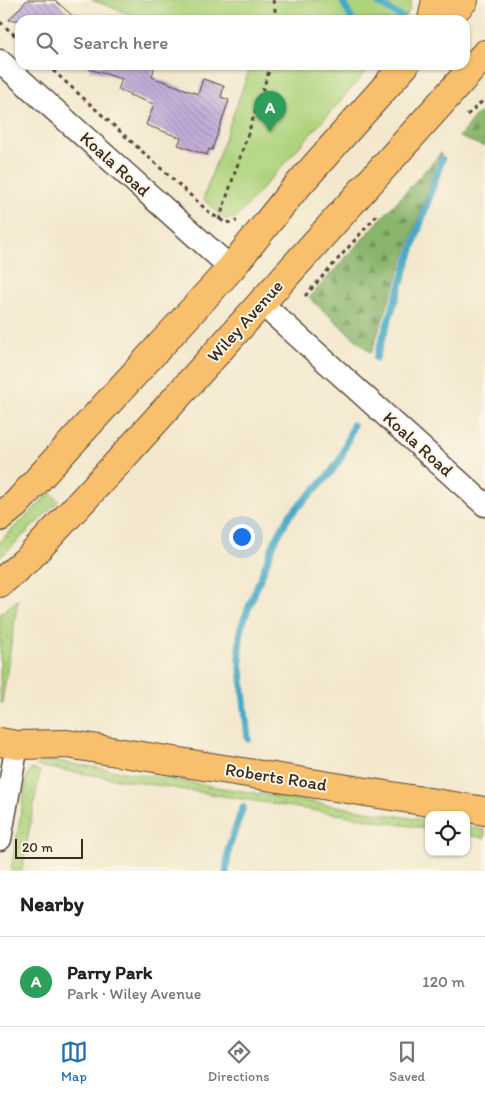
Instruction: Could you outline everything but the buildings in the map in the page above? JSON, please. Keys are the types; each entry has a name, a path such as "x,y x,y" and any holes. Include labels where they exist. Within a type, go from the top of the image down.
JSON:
{"main road":[{"path":"433,15 436,0"},
{"path":"450,15 464,0"},
{"name":"Wiley Avenue","path":"0,583 30,557 117,464 485,54"},
{"path":"0,518 16,504 231,268 292,192 401,70"},
{"name":"Roberts Road","path":"0,723 20,727 67,744"},
{"name":"Roberts Road","path":"9,744 67,744 485,811"}],"street":[{"name":"Koala Road","path":"0,61 231,268"},
{"name":"Koala Road","path":"261,303 485,505"},
{"path":"0,839 9,744"}],"path":[{"path":"273,0 276,15"},
{"path":"0,22 15,36"},
{"path":"53,70 219,220 232,223 241,218"},
{"path":"219,220 269,70"},
{"path":"465,116 485,99"},
{"path":"305,296 382,209"}],"green space":[{"path":"92,0 411,0 410,9 406,15 132,15"},
{"path":"249,70 368,70 236,218 224,219 203,199"},
{"path":"485,109 485,147 459,137 474,117"},
{"path":"441,153 371,353 309,298"},
{"path":"50,493 59,501 0,558 0,541"},
{"path":"18,600 2,703 0,703 0,614"},
{"path":"55,761 425,820 425,828 36,766 41,763"},
{"path":"31,769 40,771 22,871 11,871 27,777"},
{"path":"470,828 485,830 485,838 470,836"}],"waterway":[{"path":"342,0 350,15"},
{"path":"374,0 398,15"},
{"path":"376,358 442,159"},
{"path":"248,739 239,650 241,627 275,541 289,516 329,475 341,458 353,425"},
{"path":"226,871 229,847 243,807"}],"place":[{"name":"Parry Park","path":"270,132"}]}
